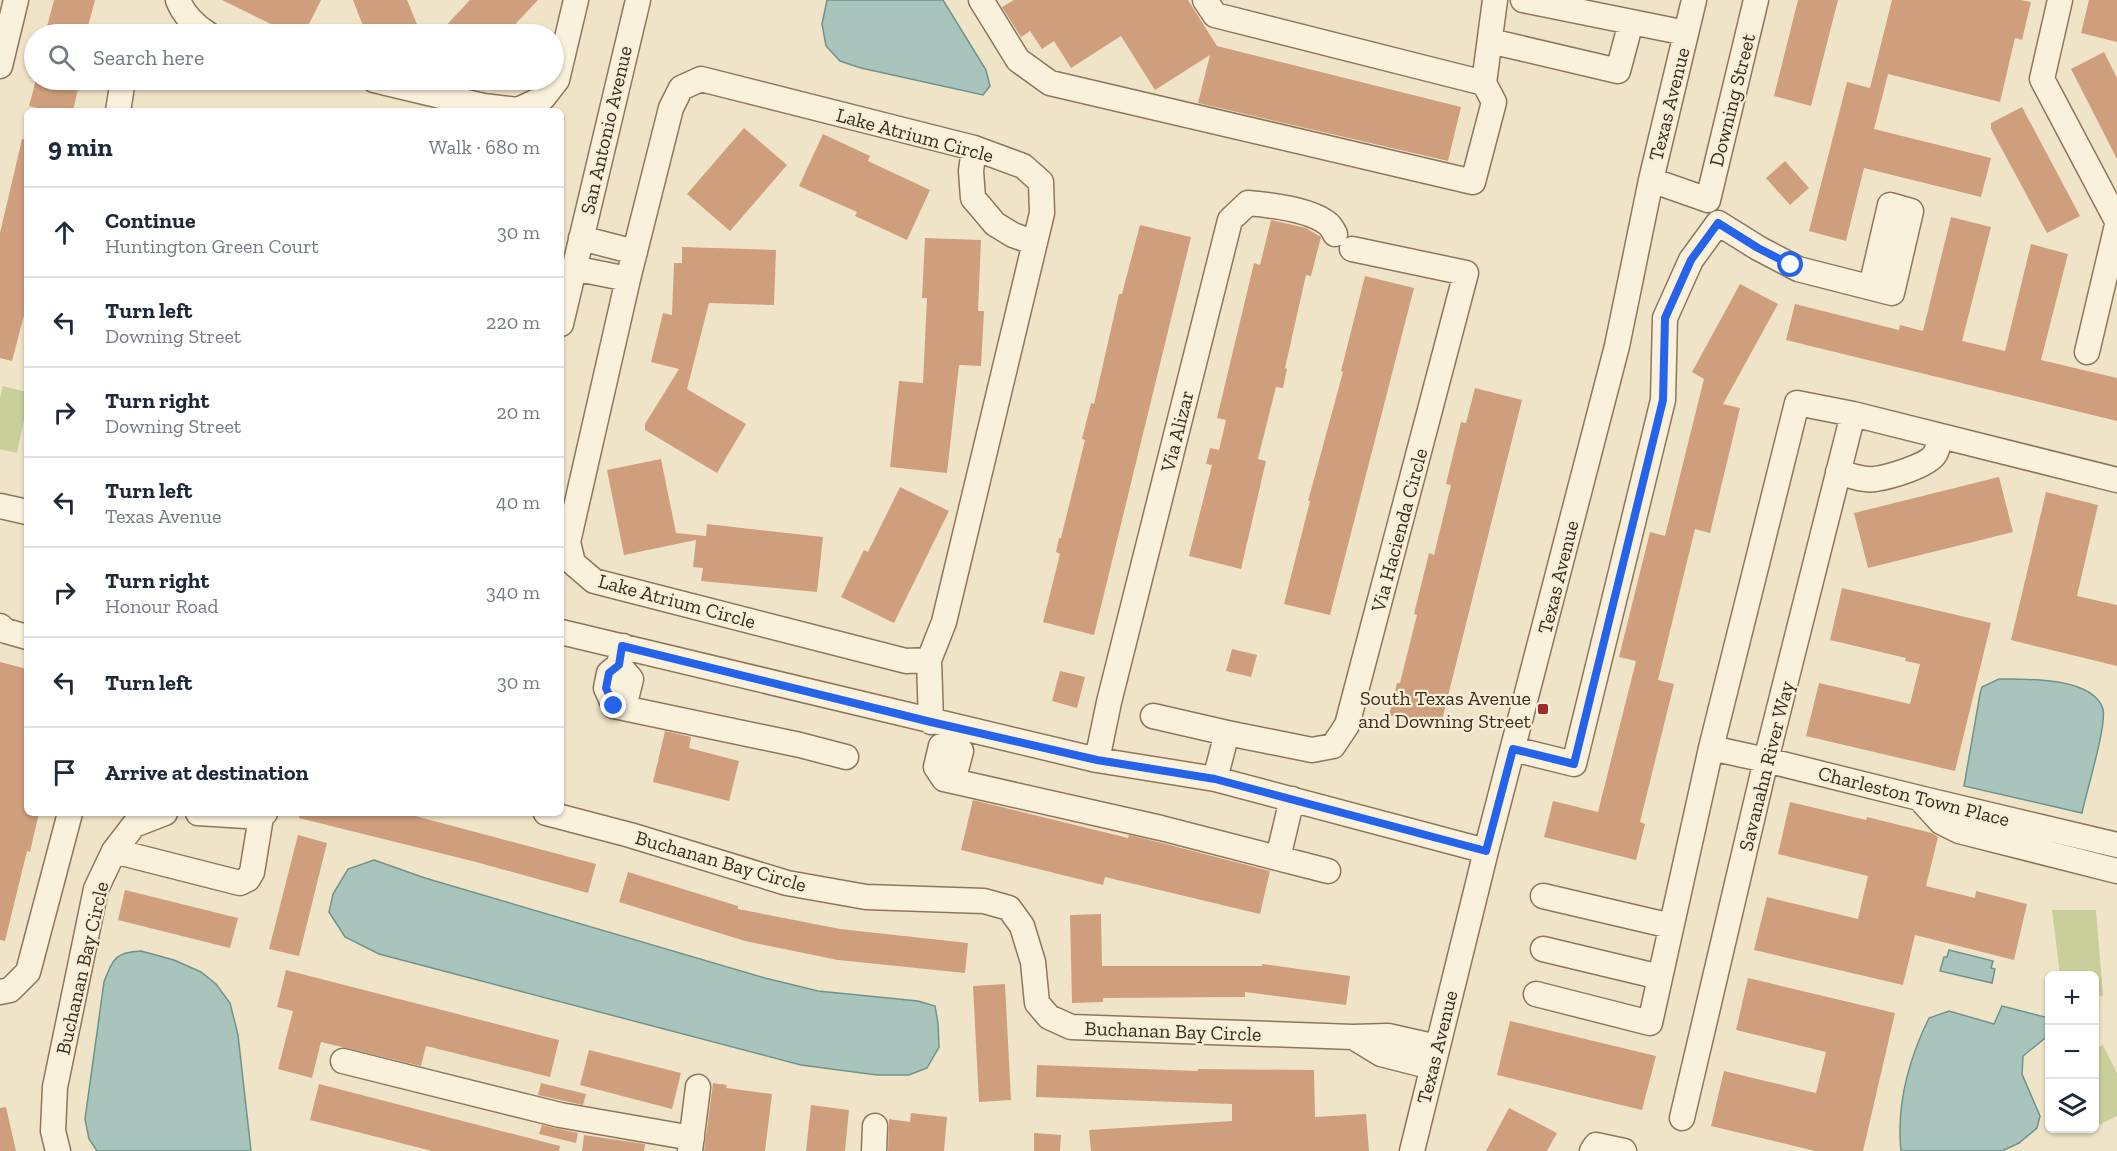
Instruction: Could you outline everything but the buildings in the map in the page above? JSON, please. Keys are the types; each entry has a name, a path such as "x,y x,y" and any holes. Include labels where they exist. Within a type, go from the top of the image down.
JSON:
{"street":[{"path":"0,66 16,0"},
{"path":"178,0 194,24"},
{"path":"564,51 576,0"},
{"name":"San Antonio Avenue","path":"564,304 572,250 638,0"},
{"path":"981,0 1018,60 1050,83 1473,182 1494,102 1484,83 1495,0"},
{"path":"1205,0 1215,15 1484,83"},
{"path":"1523,0 1628,14 1686,33"},
{"name":"Texas Avenue","path":"1412,1151 1486,851 1617,346 1651,180 1694,0"},
{"name":"Downing Street","path":"1708,200 1756,0"},
{"path":"2060,0 2042,79 2117,223 2087,352"},
{"path":"1490,40 1618,71 1628,14"},
{"name":"Lake Atrium Circle","path":"929,660 906,662 594,581 573,563 568,542 628,279 671,108 681,88 701,79 974,148 1023,166 1041,182 1042,213 1035,243 944,622 929,660 931,722"},
{"path":"118,108 121,90"},
{"path":"416,90 500,108"},
{"path":"522,108 543,98 549,90"},
{"path":"974,148 971,171 973,198 995,224 1013,235 1035,243"},
{"path":"1651,180 1708,200 1718,223 1798,269 1871,287"},
{"name":"Via Alizar","path":"1097,760 1115,678 1230,220 1248,203 1273,205 1328,223 1343,242"},
{"path":"1513,749 1574,764 1663,400 1665,318 1691,260 1718,223"},
{"name":"Via Hacienda Circle","path":"1227,733 1312,750 1333,746 1347,725 1466,273 1343,242"},
{"path":"572,250 635,252"},
{"path":"572,250 628,279"},
{"path":"1536,994 1650,1023 1711,748 1797,403 1853,414 2117,480"},
{"name":"Savanahn River Way","path":"1682,1119 1766,760 1853,414"},
{"path":"1838,472 1865,479 1876,479 1917,466 1930,460 1936,453 1940,436"},
{"path":"0,506 24,511"},
{"path":"0,626 6,631 24,636"},
{"path":"564,634 621,655 931,722 954,734 1215,779 1486,851"},
{"path":"621,655 609,673 606,688 614,706 800,745 846,757"},
{"path":"1153,716 1227,733 1215,779"},
{"path":"954,734 941,746 936,767 944,779 1161,828 1328,871"},
{"name":"Charleston Town Place","path":"1711,748 1918,798 1997,829 2117,845"},
{"path":"1278,858 1292,800"},
{"path":"0,992 10,990 28,972 69,816"},
{"name":"Buchanan Bay Circle","path":"58,1151 53,1131 55,1088 96,889 114,851 134,825 157,816"},
{"path":"114,851 240,883 248,879 252,872 263,816"},
{"name":"Buchanan Bay Circle","path":"557,816 630,835 787,883 866,897 984,901 1009,908 1022,926 1033,962 1036,1003 1049,1017 1071,1027 1353,1037 1381,1054 1435,1057"},
{"path":"1997,829 2117,871"},
{"path":"1543,896 1671,926"},
{"path":"1543,949 1660,977"},
{"path":"343,1060 691,1145 698,1087"},
{"path":"874,1151 875,1126"},
{"path":"1592,1151 1596,1145 1623,1151"}],"green space":[{"path":"3,386 24,391 24,420 17,453 0,449 0,398"},
{"path":"2052,910 2096,910 2103,996 2099,996 2099,971 2060,971"},
{"path":"2103,1045 2117,1073 2117,1116 2099,1125 2099,1079 2099,1047"}],"water":[{"path":"827,0 943,0 986,70 990,86 983,95 861,68 840,61 826,46 822,24"},
{"path":"1999,679 2041,680 2073,685 2097,699 2103,709 2102,729 2082,813 1964,786 1982,687"},
{"path":"374,860 425,878 765,978 818,991 918,1001 935,1006 939,1047 927,1068 909,1075 877,1075 801,1065 379,954 345,937 329,912 333,894 348,869"},
{"path":"1949,950 1993,961 1991,968 1995,969 1992,983 1940,971 1944,957 1947,957"},
{"path":"141,951 174,960 201,972 216,984 230,1003 238,1035 251,1151 97,1151 89,1139 85,1119 104,982 116,958 126,953"},
{"path":"2002,1006 2045,1017 2045,1038 2023,1056 2022,1074 2040,1116 2037,1128 2019,1143 2002,1151 1901,1151 1902,1099 1915,1049 1929,1018 1949,1011 1994,1024"}],"place":[{"name":"South Texas Avenue and Downing Street","path":"1543,709"}],"route":[{"path":"614,706 606,688 609,673 619,665 622,646 1097,760 1215,779 1486,851 1513,749 1574,764 1663,400 1665,318 1691,260 1718,223 1791,265"}]}
